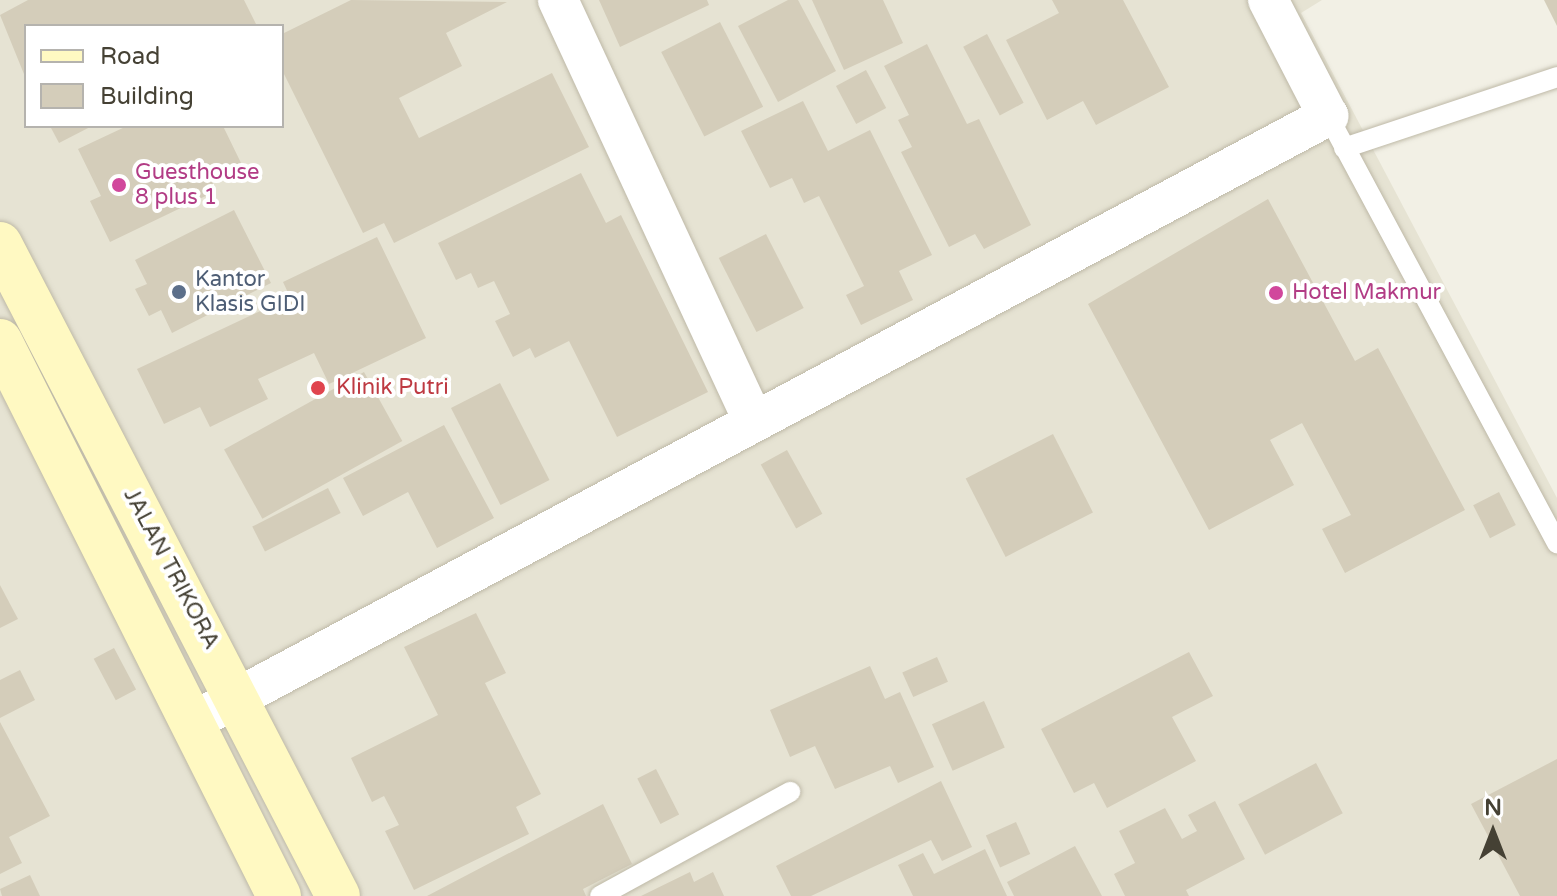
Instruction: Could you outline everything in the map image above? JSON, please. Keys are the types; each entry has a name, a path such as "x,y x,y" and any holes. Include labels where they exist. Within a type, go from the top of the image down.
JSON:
{"main road":[{"name":"JALAN TRIKORA","path":"0,244 338,896"},
{"path":"0,341 279,896"}],"street":[{"path":"558,0 753,421"},
{"path":"192,722 753,421 1336,132 1268,0"}],"lane":[{"path":"1557,77 1336,132 1557,543"},
{"path":"600,896 790,792"}],"shaded area":[{"path":"0,0 1322,0 1301,13 1557,498 1557,896 0,896"}],"building":[{"path":"28,0 244,0 256,24 24,24 24,74 0,15"},
{"path":"351,0 507,2 446,33 462,66 399,98 419,138 552,73 589,147 394,243 384,223 363,233 284,74 284,33"},
{"path":"599,0 707,0 709,5 620,47"},
{"path":"788,0 798,0 836,71 778,102 738,26"},
{"path":"812,0 883,0 903,43 844,70"},
{"path":"1052,0 1123,0 1169,87 1096,125 1083,101 1047,120 1006,40 1059,13"},
{"path":"1544,0 1557,0 1557,26"},
{"path":"720,22 763,107 704,137 661,52"},
{"path":"987,34 1024,103 1000,116 963,47"},
{"path":"927,44 967,124 979,119 1031,225 984,249 975,234 949,247 901,152 912,147 898,120 909,115 884,66"},
{"path":"866,70 886,108 856,124 836,86"},
{"path":"803,101 828,151 870,130 932,255 899,271 913,300 861,325 846,295 864,286 819,196 804,203 792,178 770,188 741,131"},
{"path":"51,128 88,128 59,143"},
{"path":"123,128 224,128 241,163 210,177 216,191 110,242 90,201 101,196 78,149"},
{"path":"581,173 606,223 621,215 708,392 617,437 569,341 535,358 530,348 513,357 495,321 510,314 494,281 478,288 471,273 456,280 438,243"},
{"path":"1268,199 1355,361 1378,348 1465,510 1345,573 1322,529 1351,515 1302,423 1270,440 1294,485 1209,530 1088,304"},
{"path":"234,210 271,283 172,333 161,310 149,316 135,289 147,284 135,260"},
{"path":"766,234 804,308 756,332 719,258"},
{"path":"377,237 426,338 329,384 314,353 258,379 268,399 210,427 200,407 164,424 137,369 290,297 283,282"},
{"path":"364,372 402,441 262,519 224,450"},
{"path":"500,383 549,480 500,505 451,408"},
{"path":"444,425 494,518 437,548 408,492 363,516 343,478"},
{"path":"1053,434 1093,512 1006,557 966,478"},
{"path":"787,450 822,514 796,528 761,465"},
{"path":"328,488 341,513 265,552 252,527"},
{"path":"1499,492 1516,525 1490,538 1473,505"},
{"path":"0,585 18,619 0,628"},
{"path":"476,613 506,673 485,683 541,794 516,807 529,834 414,890 385,831 399,825 384,796 372,802 351,758 438,715 404,647"},
{"path":"114,648 136,689 116,700 94,659"},
{"path":"1189,652 1213,696 1172,717 1196,761 1107,808 1094,783 1074,793 1041,729"},
{"path":"937,657 948,682 913,697 902,672"},
{"path":"870,666 885,699 900,692 934,767 898,783 890,766 835,789 815,746 790,757 770,710"},
{"path":"20,670 35,700 0,718 0,680"},
{"path":"984,701 1005,748 953,771 932,724"},
{"path":"0,722 50,816 9,837 22,863 0,874"},
{"path":"1557,759 1557,896 1520,896 1471,804"},
{"path":"1316,763 1343,813 1265,855 1238,804"},
{"path":"656,769 679,814 660,824 637,779"},
{"path":"941,781 972,847 942,861 931,840 811,896 791,896 776,866"},
{"path":"1215,801 1245,859 1186,890 1189,896 1125,896 1114,874 1135,863 1119,831 1165,808 1182,839 1197,831 1188,815"},
{"path":"603,804 632,864 583,889 586,896 427,896"},
{"path":"1016,822 1030,854 1000,867 986,835"},
{"path":"1075,846 1102,896 1014,896 1007,882"},
{"path":"985,849 1007,896 913,896 898,865 923,853 934,874"},
{"path":"690,872 694,882 713,872 724,896 641,896"},
{"path":"30,875 40,896 2,896 0,889"}],"place":[{"name":"Guesthouse 8 plus 1","path":"119,185"},
{"name":"Kantor Klasis GIDI","path":"179,292"},
{"name":"Hotel Makmur","path":"1276,293"},
{"name":"Klinik Putri","path":"318,388"}]}
